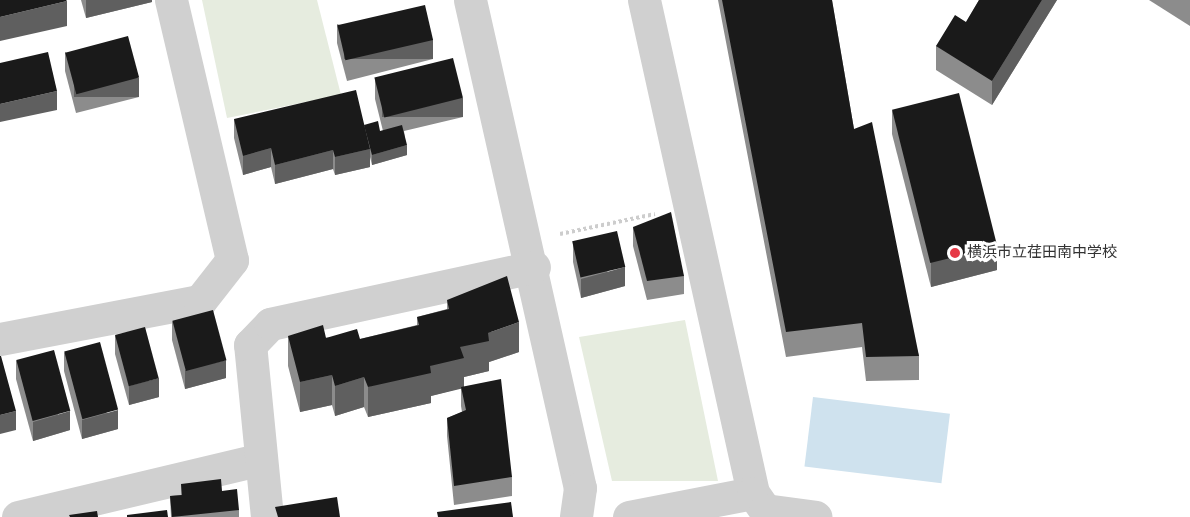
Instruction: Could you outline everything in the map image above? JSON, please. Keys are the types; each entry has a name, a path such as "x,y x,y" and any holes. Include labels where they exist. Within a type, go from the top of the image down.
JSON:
{"street":[{"path":"0,339 200,302 232,260 171,0"},
{"path":"470,0 531,254 580,488 576,517"},
{"path":"644,0 753,493 765,510 816,517"},
{"path":"267,517 257,460 250,345 270,324 531,254"},
{"path":"18,517 257,460"},
{"path":"629,517 753,493"}],"path":[{"path":"531,254 691,206"}],"shaded area":[{"path":"202,0 317,0 341,95 227,118"},
{"path":"685,320 718,481 612,481 579,337"}],"water":[{"path":"813,397 950,414 941,483 804,466"}],"building":[{"path":"0,0 66,0 67,1 0,17"},
{"path":"722,0 832,0 854,129 872,122 919,356 866,357 862,323 786,332"},
{"path":"979,0 1042,0 992,81 936,46 955,15 966,22"},
{"path":"425,5 433,40 345,60 337,25"},
{"path":"128,36 139,78 76,94 65,53"},
{"path":"48,52 57,91 0,104 0,63"},
{"path":"453,58 463,98 384,117 374,78"},
{"path":"356,90 370,149 335,157 333,150 275,165 271,148 243,156 234,119"},
{"path":"959,93 997,246 930,263 892,110"},
{"path":"378,121 380,131 402,125 407,145 372,155 364,125"},
{"path":"671,212 684,276 647,281 633,227"},
{"path":"617,231 625,267 581,277 572,241"},
{"path":"507,276 519,322 488,333 489,341 460,347 464,358 430,366 431,373 368,387 364,377 335,386 332,375 300,382 288,336 323,325 326,338 357,329 360,339 419,325 417,317 449,309 447,300"},
{"path":"213,310 226,360 186,371 172,321"},
{"path":"145,327 159,378 129,386 115,335"},
{"path":"100,342 118,410 82,419 64,352"},
{"path":"54,350 70,411 33,421 16,360"},
{"path":"0,356 16,411 0,415"},
{"path":"501,379 512,477 454,486 447,418 466,410 461,387"},
{"path":"221,479 222,491 237,489 239,510 172,517 170,496 182,495 181,484"},
{"path":"337,497 340,517 278,517 275,507"},
{"path":"511,502 513,517 438,517 437,512"},
{"path":"167,510 168,517 127,517 127,515"},
{"path":"97,511 98,517 70,517 69,515"}],"place":[{"name":"横浜市立荏田南中学校","path":"955,253"}]}
